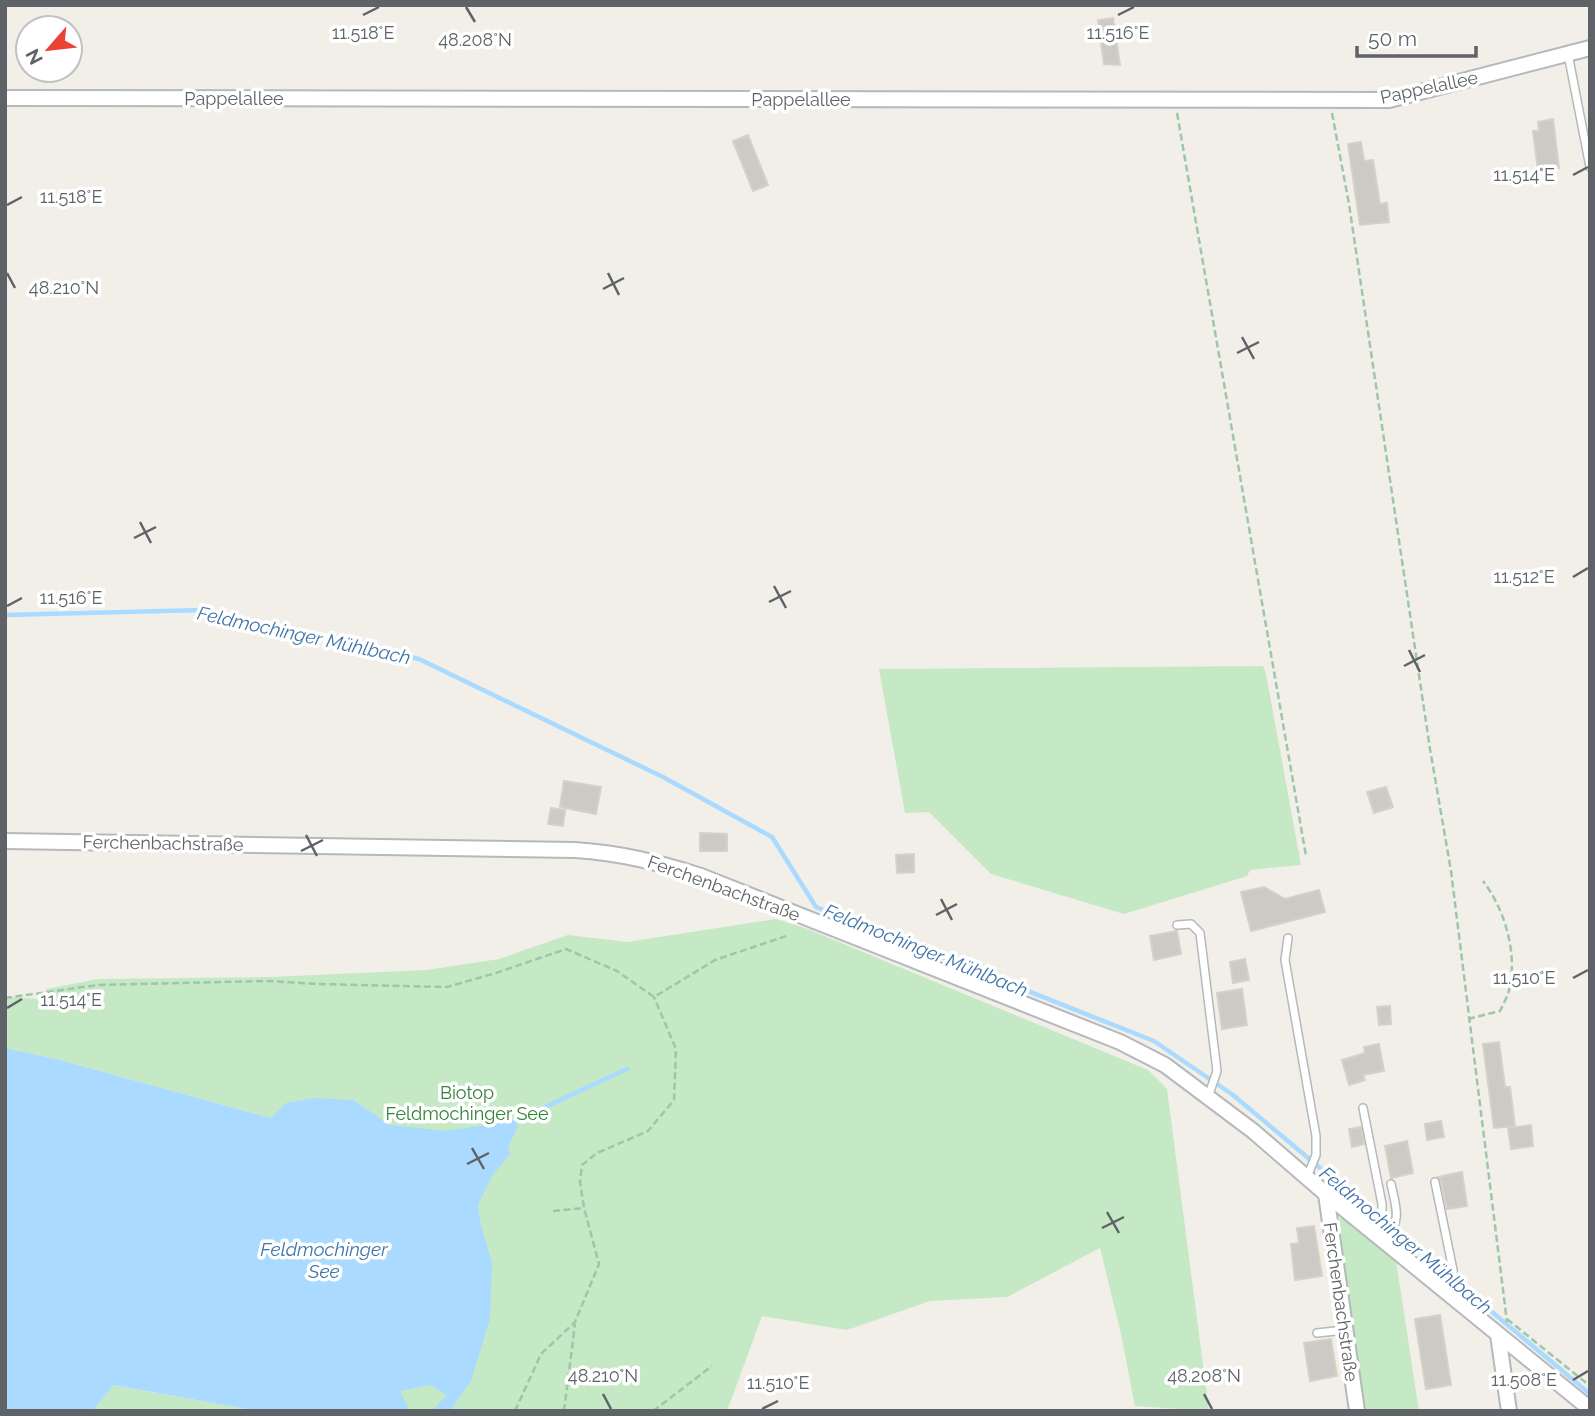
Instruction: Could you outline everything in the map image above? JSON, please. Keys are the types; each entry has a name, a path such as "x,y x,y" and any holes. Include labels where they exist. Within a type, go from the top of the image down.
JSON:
{"street":[{"name":"Pappelallee","path":"5,98 1390,100 1590,48"},
{"name":"Ferchenbachstraße","path":"5,841 575,849 616,852 701,876 1120,1042 1165,1065 1253,1131 1308,1175 1326,1194 1373,1227 1454,1292 1498,1335 1590,1409"},
{"name":"Ferchenbachstraße","path":"1326,1194 1357,1411"},
{"path":"1498,1335 1509,1411"}],"lane":[{"path":"1568,54 1590,167"},
{"path":"1177,925 1191,924 1199,933 1217,1071 1208,1097"},
{"path":"1288,938 1285,960 1317,1136 1316,1155 1308,1175"},
{"path":"1363,1108 1382,1213 1373,1227"},
{"path":"1435,1182 1453,1270 1454,1292"},
{"path":"1388,1239 1396,1226 1396,1205 1391,1184"},
{"path":"1317,1333 1345,1330"}],"path":[{"path":"1175,100 1306,856"},
{"path":"1329,100 1349,204 1430,749 1451,871 1507,1320 1590,1386"},
{"path":"1468,1019 1500,1011 1510,988 1512,972 1503,914 1495,895 1483,881"},
{"path":"654,997 715,960 786,936"},
{"path":"5,998 97,985 268,981 447,987 566,949 617,971 654,997 676,1049 674,1100 648,1131 597,1153 582,1165 580,1182 584,1208 599,1264 575,1322 564,1411"},
{"path":"554,1211 584,1208"},
{"path":"515,1411 541,1354 575,1322"},
{"path":"653,1411 712,1366"}],"green space":[{"path":"1263,666 1301,865 1250,870 1247,876 1124,914 991,874 929,812 905,813 879,669"},
{"name":"Biotop Feldmochinger See","path":"776,919 805,928 1148,1070 1167,1089 1209,1411 1135,1406 1100,1248 1007,1297 930,1301 847,1330 762,1316 727,1411 336,1411 271,1118 56,1059 5,1048 5,996 47,1000 46,989 98,979 271,977 427,970 499,959 568,935 627,942"},
{"path":"1343,1217 1396,1261 1419,1411 1360,1411 1335,1222"},
{"path":"112,1385 258,1411 93,1411"}],"water":[{"name":"Feldmochinger See","path":"5,1048 56,1059 271,1118 286,1103 315,1098 353,1100 390,1125 445,1131 515,1121 518,1127 508,1147 510,1154 492,1176 478,1205 492,1264 490,1319 471,1381 450,1411 432,1411 447,1395 430,1385 400,1391 410,1411 258,1411 113,1385 93,1411 5,1411"}],"building":[{"path":"1113,18 1120,65 1104,64 1098,20"},
{"path":"1553,119 1559,168 1538,170 1533,131 1539,131 1538,122"},
{"path":"748,135 768,185 753,191 733,141"},
{"path":"1361,142 1364,161 1373,160 1380,204 1387,203 1389,222 1360,225 1348,144"},
{"path":"564,781 601,787 596,814 560,807"},
{"path":"1386,787 1393,807 1374,813 1367,792"},
{"path":"551,808 565,810 563,826 548,824"},
{"path":"700,833 727,834 727,851 700,851"},
{"path":"914,854 914,872 897,873 896,855"},
{"path":"1264,887 1285,899 1319,890 1325,912 1251,931 1241,892"},
{"path":"1177,931 1181,954 1154,960 1150,936"},
{"path":"1245,959 1249,980 1233,983 1230,962"},
{"path":"1242,989 1247,1025 1222,1029 1217,993"},
{"path":"1390,1006 1391,1024 1379,1025 1377,1007"},
{"path":"1499,1042 1505,1087 1510,1087 1515,1126 1494,1128 1483,1044"},
{"path":"1379,1044 1384,1071 1363,1075 1365,1080 1349,1085 1342,1060 1365,1053 1364,1047"},
{"path":"1441,1121 1444,1137 1427,1140 1425,1124"},
{"path":"1531,1125 1533,1146 1511,1149 1508,1128"},
{"path":"1361,1127 1364,1144 1352,1147 1349,1129"},
{"path":"1407,1141 1413,1173 1391,1178 1385,1146"},
{"path":"1462,1172 1467,1206 1447,1209 1438,1177"},
{"path":"1314,1226 1322,1276 1295,1280 1291,1244 1299,1243 1297,1228"},
{"path":"1440,1315 1451,1385 1426,1389 1415,1319"},
{"path":"1331,1339 1337,1376 1310,1381 1304,1343"}],"waterway":[{"name":"Feldmochinger Mühlbach","path":"5,615 204,610 419,659 663,777 772,837 816,907 1154,1041 1233,1095 1590,1394"},
{"path":"515,1121 627,1069"}]}
